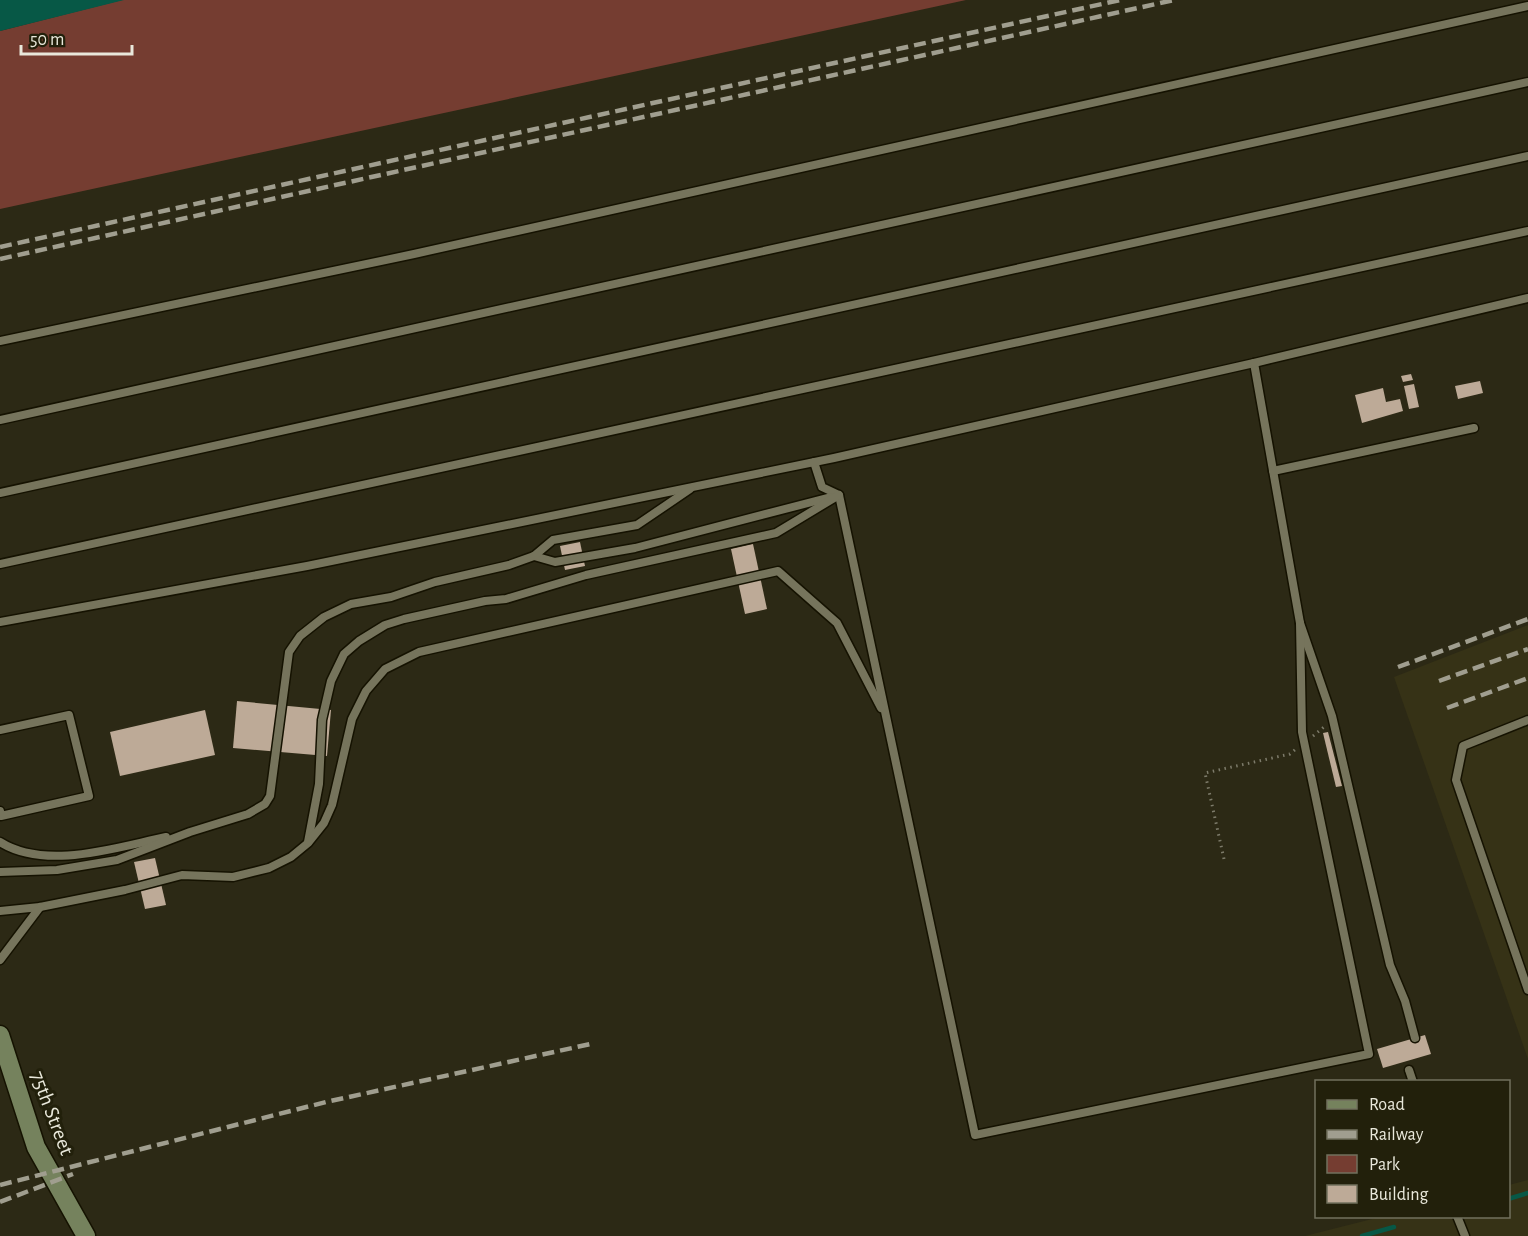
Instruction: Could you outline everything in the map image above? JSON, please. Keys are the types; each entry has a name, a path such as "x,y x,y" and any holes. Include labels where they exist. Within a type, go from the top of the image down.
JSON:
{"street":[{"name":"75th Street","path":"0,1035 36,1147 86,1236"}],"lane":[{"path":"0,341 414,254 1528,6"},
{"path":"0,420 1528,82"},
{"path":"0,493 1528,156"},
{"path":"0,564 1528,231"},
{"path":"0,622 307,566 814,462 1254,363 1528,298"},
{"path":"1254,363 1300,623 1332,716 1390,965 1415,1038"},
{"path":"1273,471 1474,428"},
{"path":"814,462 822,487 839,495"},
{"path":"0,872 57,870 117,860 190,832 248,814 265,804 270,796 289,652 300,636 324,617 351,604 391,597 435,582 509,566 534,556 553,540 637,525 693,486"},
{"path":"534,556 555,562 635,549 839,495"},
{"path":"839,495 975,1135 1369,1054 1302,732 1300,623"},
{"path":"308,843 319,784 322,720 331,681 344,654 358,641 385,625 404,619 485,601 506,599 586,575 776,533 839,495"},
{"path":"0,911 40,907 125,890 182,875 233,877 269,868 291,857 308,843 324,822 332,805 352,719 366,691 385,669 419,652 778,571 837,623 887,718"},
{"path":"0,730 69,715 89,796 1,816 0,811"},
{"path":"1528,720 1463,746 1456,780 1528,990"},
{"path":"0,842 35,855 65,857 190,832"},
{"path":"0,960 40,907"},
{"path":"1410,1070 1412,1080"},
{"path":"1458,1218 1465,1236"}],"path":[{"path":"1224,859 1205,773 1290,754 1322,730 1332,716"}],"shaded area":[{"path":"1528,625 1528,1059 1394,677"},
{"path":"1528,1180 1528,1236 1305,1236 1376,1218 1510,1218 1510,1185"}],"green space":[{"path":"122,0 966,0 0,209 0,31"}],"water":[{"path":"0,0 124,0 0,31"}],"building":[{"path":"1411,374 1413,380 1403,382 1401,376"},
{"path":"1480,381 1483,393 1458,399 1455,386"},
{"path":"1414,384 1419,407 1409,409 1404,386"},
{"path":"1383,388 1386,402 1400,399 1403,411 1362,423 1355,395"},
{"path":"580,542 585,566 565,570 560,546"},
{"path":"753,544 767,609 745,614 731,549"},
{"path":"237,701 331,710 327,756 233,748"},
{"path":"205,710 215,755 120,776 110,732"},
{"path":"1328,732 1342,786 1336,787 1323,733"},
{"path":"155,858 166,905 145,909 134,862"},
{"path":"1425,1035 1431,1054 1383,1068 1377,1049"}],"waterway":[{"path":"1510,1198 1528,1193"},
{"path":"1362,1236 1394,1227"}],"railway":[{"path":"0,247 1120,0"},
{"path":"0,259 1174,0"},
{"path":"1398,667 1528,619"},
{"path":"1439,681 1528,649"},
{"path":"1447,708 1528,678"},
{"path":"0,1185 326,1102 595,1043"},
{"path":"0,1202 73,1174"}]}
